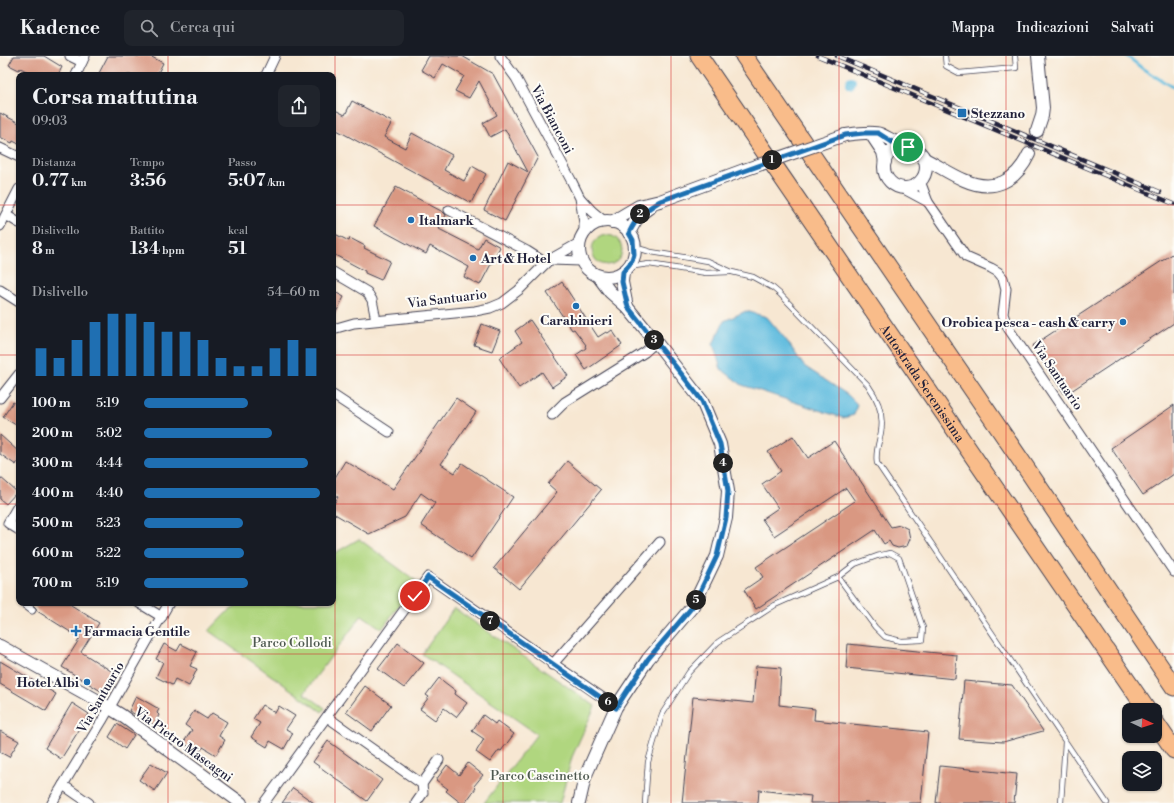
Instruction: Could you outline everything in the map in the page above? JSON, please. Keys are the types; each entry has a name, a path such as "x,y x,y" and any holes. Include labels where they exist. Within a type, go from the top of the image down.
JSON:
{"highway":[{"name":"Autostrada Serenissima","path":"699,56 1141,703"},
{"path":"744,56 1022,462 1174,688"},
{"path":"1162,732 1174,750"}],"street":[{"path":"70,56 84,59 78,72"},
{"path":"267,72 275,56"},
{"name":"Via Bianconi","path":"500,56 516,78 580,198 592,211 608,222"},
{"path":"1037,131 1042,116 1038,56"},
{"name":"Via Santuario","path":"336,328 350,323 474,311 490,308 502,303 520,290 548,262 582,238 589,227 596,223 608,222 639,206 660,201 845,135 878,133 892,142 914,149 923,158 952,174 976,184 993,185 1008,180 1022,168 1029,154"},
{"name":"Via Santuario","path":"871,134 883,152 885,174 888,179 892,183 928,202"},
{"path":"885,162 891,152 902,147 908,147"},
{"path":"0,148 16,156"},
{"name":"Via Santuario","path":"923,158 925,169 922,178 928,202 966,257 998,272 1002,278 1006,289 1003,314 1008,328 1174,572"},
{"name":"Via Santuario","path":"902,188 909,188 922,178 952,174"},
{"path":"0,226 16,196"},
{"name":"Via Bianconi","path":"580,198 584,223 582,238"},
{"name":"Via Santuario","path":"629,233 635,220 641,213 660,201"},
{"path":"449,210 548,262 581,262"},
{"path":"6,215 16,221"},
{"path":"608,222 624,228 633,240 634,254 625,270 622,282 628,307"},
{"path":"582,238 579,252 581,262 591,273 598,276 607,277 615,276 625,270"},
{"path":"336,274 367,292 372,300 376,320"},
{"path":"579,803 585,777 616,708 648,659 693,606 717,556 726,518 728,491 720,444 702,401 628,307 610,292 598,276"},
{"path":"0,290 16,300"},
{"path":"552,415 565,402 645,352 656,342"},
{"path":"0,398 16,378"},
{"path":"336,397 389,432"},
{"path":"16,509 8,523 16,528"},
{"path":"552,665 660,542"},
{"path":"264,803 428,577 552,665 616,708"},
{"path":"27,606 32,610"},
{"path":"144,606 162,617"},
{"name":"Via Santuario","path":"52,803 110,708 168,606"},
{"name":"Via Pietro Mascagni","path":"0,646 110,708 241,803"},
{"path":"327,717 422,784"},
{"path":"416,803 423,794 422,784 439,760"},
{"path":"63,785 89,803"}],"lane":[{"path":"945,56 946,66 959,73 1016,68 1015,56"},
{"path":"634,247 651,252 708,261 732,272 753,277 773,288 868,385 878,402 882,422 876,457 877,463 1106,803"},
{"path":"625,270 649,264 706,273 732,272"},
{"path":"645,803 648,762 662,714 689,672 718,642 775,605 838,577 855,564 890,553 899,558 923,628 922,640 900,641 885,637 838,577"},
{"path":"1061,803 1065,742"}],"green space":[{"path":"607,235 618,239 622,250 618,261 607,265 596,261 592,250 596,239"},
{"name":"Parco Collodi","path":"359,539 416,581 382,629 362,615 304,693 325,708 322,712 209,631 225,614 237,606 336,606 336,552"},
{"name":"Parco Cascinetto","path":"454,608 595,706 572,757 560,803 484,803 537,734 422,654"}],"water":[{"path":"746,311 767,317 787,341 804,366 848,395 857,404 854,415 843,418 742,385 721,369 713,344 724,321"}],"building":[{"path":"14,56 44,56 62,67 60,72 29,72 20,68 19,70 9,65"},
{"path":"108,56 150,56 163,63 158,72 100,72"},
{"path":"429,56 462,56 493,74 538,157 505,221 484,210 508,161 528,172 505,129 490,137 483,123 497,115 479,81 469,98 455,91 464,76 443,64 435,78 421,70"},
{"path":"352,101 392,122 384,137 405,148 412,133 452,155 444,170 464,181 472,166 486,174 471,203 336,130 336,110 345,115"},
{"path":"0,113 16,121 16,142 13,141 12,143 0,137"},
{"name":"Italmark","path":"396,187 443,212 446,215 439,229 478,249 484,238 500,247 480,285 464,277 469,267 430,246 426,254 374,226"},
{"path":"336,234 349,241 350,238 365,246 364,248 390,261 381,280 365,273 365,271 336,256"},
{"path":"1174,253 1174,323 1065,395 1032,346"},
{"path":"562,282 598,337 612,330 622,345 586,370 576,355 586,348 586,345 574,329 572,330 547,293"},
{"path":"336,293 344,297 336,312"},
{"path":"530,320 568,376 552,387 542,372 519,388 499,358 522,342 515,331"},
{"path":"482,324 500,331 492,351 474,345"},
{"path":"456,398 476,412 441,464 455,473 462,463 513,497 471,559 421,525 435,503 421,493 405,517 369,534 336,515 336,500 338,497 336,496 336,476 345,461 393,489"},
{"path":"13,402 16,404 16,425 3,417"},
{"path":"1174,405 1174,474 1143,495 1111,448"},
{"path":"0,435 16,449 16,465 0,454"},
{"path":"793,436 808,458 834,441 891,527 900,525 908,529 910,539 907,546 898,548 892,546 889,541 884,544 875,530 756,609 744,590 763,577 756,567 855,501 846,488 774,536 762,519 778,508 762,484 781,471 768,452"},
{"path":"567,461 601,490 519,589 494,568 557,492 548,484"},
{"path":"0,477 16,491 16,493 6,504 0,499"},
{"path":"34,606 73,606 99,623 81,652 116,674 104,693 62,667 80,638 37,611"},
{"path":"398,643 424,663 404,688 378,669"},
{"path":"164,644 177,651 181,644 197,652 190,666 197,669 189,686 175,679 172,685 156,677 163,662 156,659"},
{"path":"848,644 957,655 955,679 846,668"},
{"path":"0,661 56,694 46,711 0,684"},
{"path":"756,666 781,668 779,705 815,709 814,720 928,732 921,803 810,803 811,796 759,790 758,803 682,803 693,697 753,703"},
{"path":"439,678 456,691 455,694 467,703 456,717 444,708 435,720 420,709 429,697 426,695"},
{"path":"964,681 1012,685 1043,731 1003,742 959,739"},
{"path":"365,686 391,705 372,731 346,712"},
{"path":"136,696 159,709 157,713 159,715 154,725 129,711"},
{"path":"72,703 89,714 61,759 45,748"},
{"path":"262,705 275,713 279,706 295,716 286,729 293,733 284,749 270,741 267,747 251,737 260,723 253,719"},
{"path":"194,711 207,719 212,713 227,722 219,736 225,740 216,755 203,747 199,753 183,743 192,730 185,725"},
{"path":"483,715 495,724 497,721 514,734 490,762 476,752 484,739 472,731"},
{"path":"117,724 134,735 125,749 109,737"},
{"path":"0,731 19,741 9,757 0,752"},
{"path":"328,741 382,780 367,801 313,762"},
{"path":"151,763 167,773 155,791 139,780"},
{"path":"468,763 483,775 474,786 476,788 465,803 461,803 446,791 448,789 436,780 447,765 459,775"},
{"path":"940,766 1017,774 1014,803 936,803"},
{"path":"293,788 314,803 282,803"}],"waterway":[{"path":"1127,56 1143,69 1174,88"}],"tunnel":[{"path":"1029,154 1037,131"}],"railway":[{"path":"818,56 1174,204"},
{"path":"837,56 1160,192"}],"place":[{"name":"Stezzano","path":"962,113"},
{"name":"Italmark","path":"411,220"},
{"name":"Art & Hotel","path":"473,258"},
{"name":"Carabinieri","path":"576,306"},
{"name":"Orobica pesca - cash & carry","path":"1123,322"},
{"name":"Farmacia Gentile","path":"76,631"},
{"name":"Hotel Albi","path":"87,682"}],"route":[{"path":"415,596 428,577 552,665 616,708 648,659 693,606 717,556 726,518 728,491 720,444 702,401 628,307 622,282 623,272 632,261 634,254 633,240 629,233 635,220 641,213 660,201 675,194 845,135 878,133 892,142 908,147"}]}
